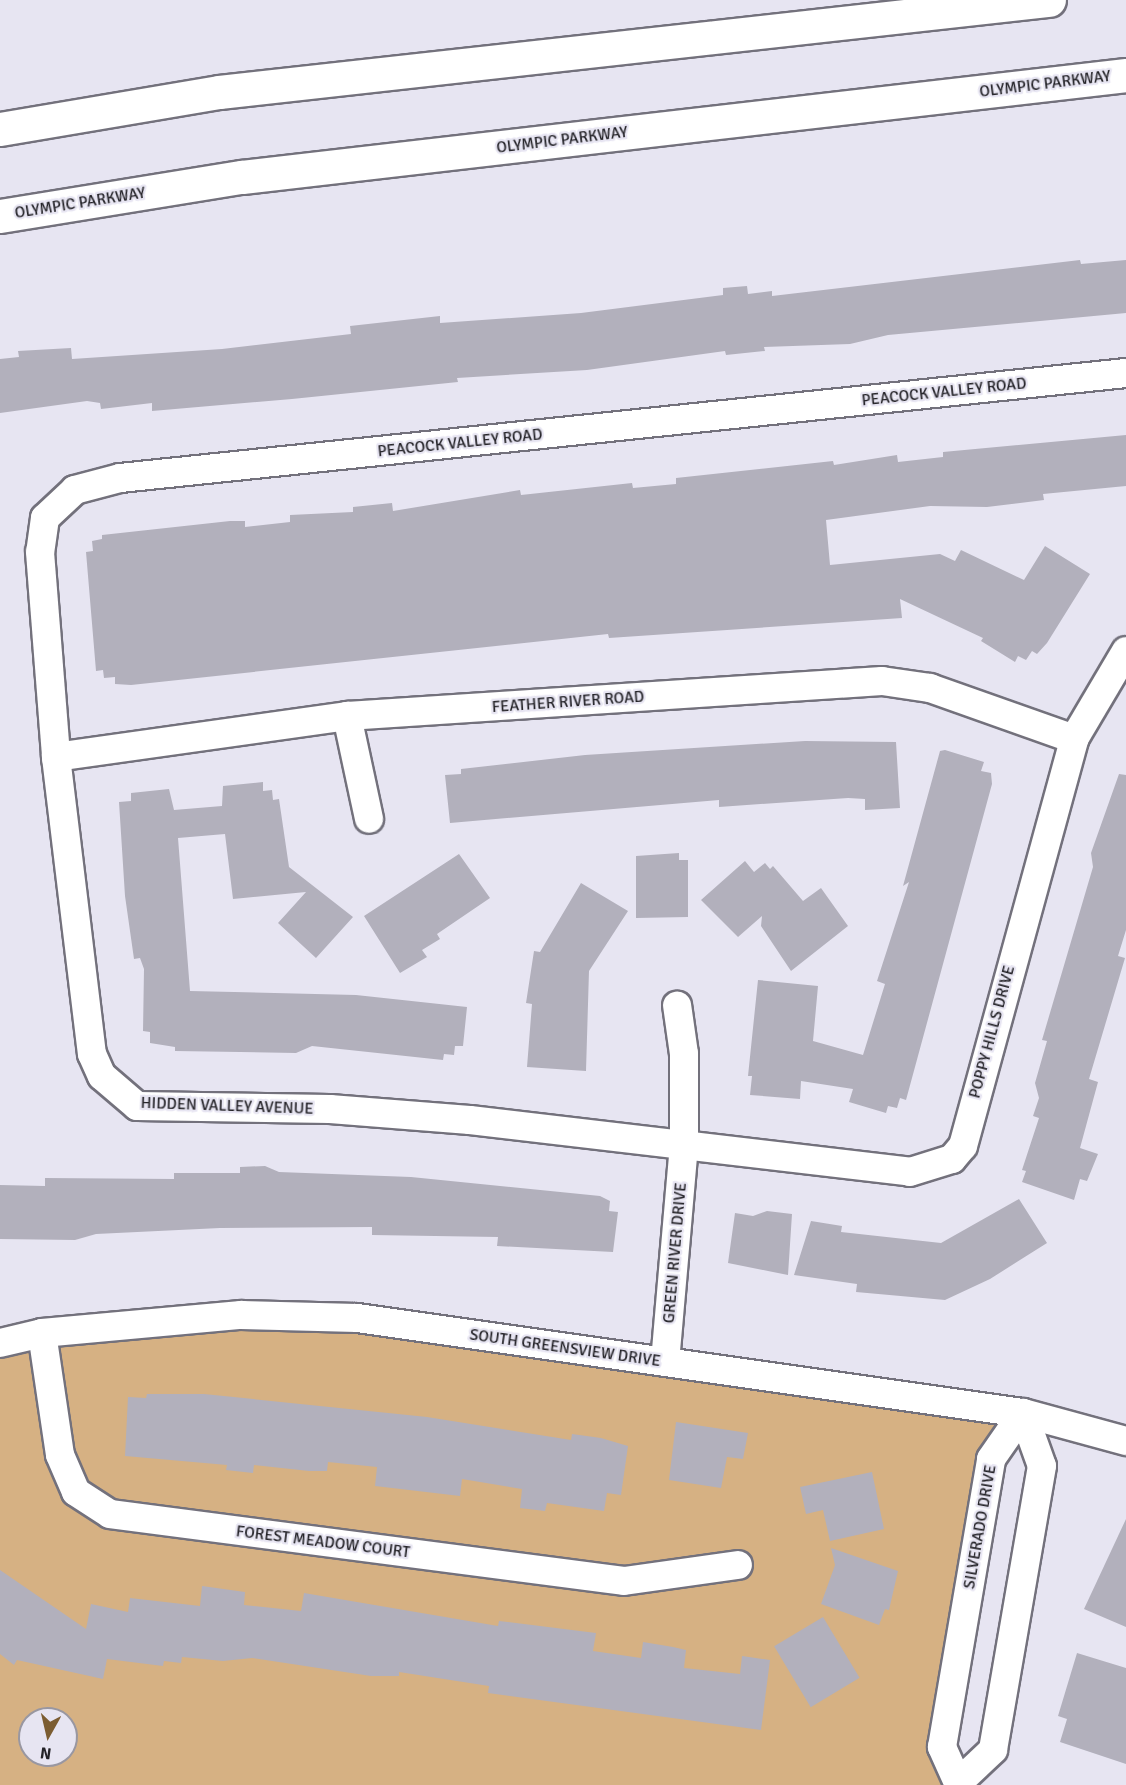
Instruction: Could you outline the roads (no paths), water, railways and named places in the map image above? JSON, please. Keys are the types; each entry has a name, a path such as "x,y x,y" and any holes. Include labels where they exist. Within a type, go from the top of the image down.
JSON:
{"main road":[{"path":"0,129 219,92 1049,0"},
{"name":"OLYMPIC PARKWAY","path":"0,216 242,177 1126,75"}],"street":[{"name":"PEACOCK VALLEY ROAD","path":"56,757 42,541 45,518 75,490 94,483 1126,373"},
{"name":"POPPY HILLS DRIVE","path":"684,1143 910,1172 952,1159 963,1146 1074,738 1126,651"},
{"name":"FEATHER RIVER ROAD","path":"56,757 347,716 882,681 930,688 1074,738"},
{"path":"347,716 369,819"},
{"name":"HIDDEN VALLEY AVENUE","path":"56,757 92,1054 102,1076 137,1106 330,1109 684,1143"},
{"name":"GREEN RIVER DRIVE","path":"665,1362 684,1143 684,1054 677,1005"},
{"name":"SOUTH GREENSVIEW DRIVE","path":"0,1343 42,1333 241,1315 357,1318 1023,1413 1126,1441"},
{"name":"FOREST MEADOW COURT","path":"42,1333 60,1455 76,1492 110,1515 624,1581 738,1565"},
{"name":"SILVERADO DRIVE","path":"1023,1413 1042,1466 993,1750 963,1784 942,1748 991,1459 1023,1413"}]}
